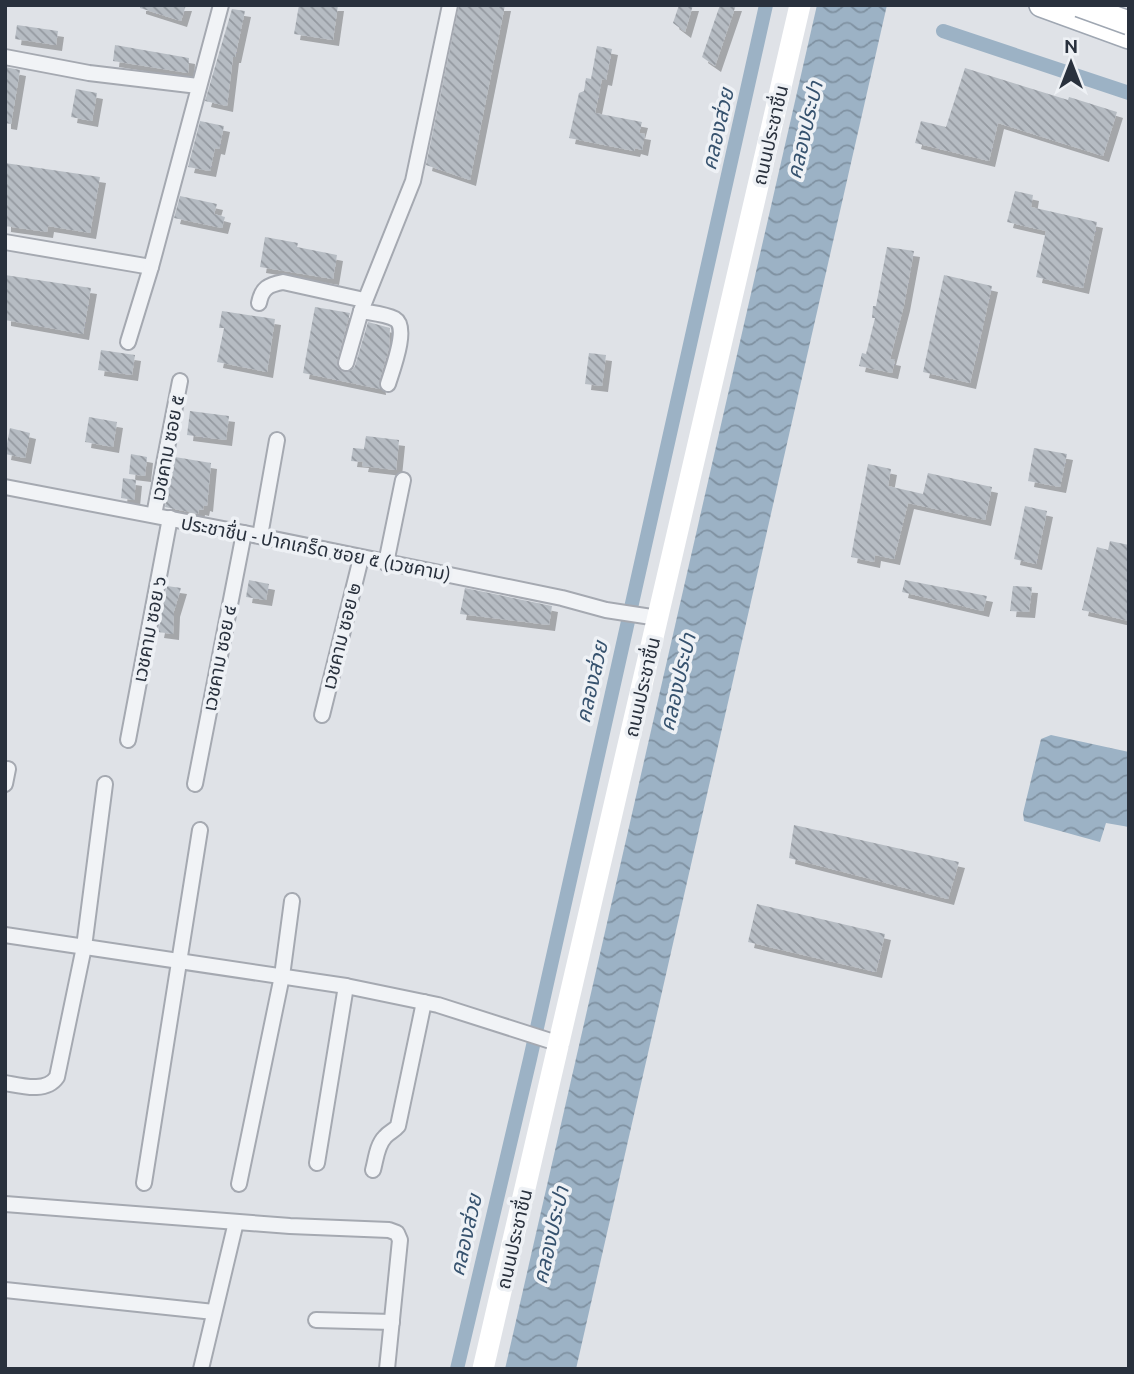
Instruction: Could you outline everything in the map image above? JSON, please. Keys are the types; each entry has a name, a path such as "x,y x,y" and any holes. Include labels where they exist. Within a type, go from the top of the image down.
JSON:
{"main road":[{"name":"ถนนประชาชื่น","path":"483,1369 653,617 800,5"},
{"path":"1041,5 1088,12 1096,5"},
{"path":"1071,9 1129,23"},
{"path":"1071,9 1129,37"}],"street":[{"path":"128,342 151,267 221,5"},
{"path":"346,363 363,305 413,181 450,5"},
{"path":"5,57 89,73 198,86"},
{"path":"5,243 151,267"},
{"path":"259,303 261,291 269,285 283,282 363,305 396,319 400,325 400,340 388,384"},
{"name":"เวชคาม ซอย ๕","path":"154,515 180,381"},
{"path":"260,536 277,440"},
{"path":"386,563 402,480"},
{"name":"ประชาชื่น - ปากเกร็ด ซอย ๕ (เวชคาม)","path":"5,487 260,536 653,617"},
{"name":"เวชคาม ซอย ๖","path":"128,740 170,518"},
{"name":"เวชคาม ซอย ๔","path":"195,784 244,533"},
{"name":"เวชคาม ซอย ๒","path":"321,715 361,558"},
{"path":"5,1083 45,1086 57,1077 84,947 105,785"},
{"path":"144,1182 200,830"},
{"path":"239,1184 282,976 292,901"},
{"path":"5,935 346,986 424,1002 522,1030 555,1043"},
{"path":"317,1163 346,986"},
{"path":"373,1170 379,1146 398,1126 424,1002"},
{"path":"5,1204 236,1222 389,1230 397,1233 400,1240 387,1369"},
{"path":"201,1369 236,1222"},
{"path":"5,1290 214,1312"},
{"path":"316,1320 392,1322"}],"water":[{"name":"คลองประปา","path":"817,5 887,5 576,1369 505,1369"},
{"path":"1051,735 1129,752 1129,827 1106,823 1100,842 1024,821 1023,813 1041,739"}],"building":[{"path":"140,5 186,5 181,21 140,8"},
{"path":"299,5 338,5 333,40 294,34"},
{"path":"459,5 505,5 470,180 426,165"},
{"path":"679,5 693,5 685,32 673,23"},
{"path":"720,5 736,5 715,66 702,57"},
{"path":"232,9 245,11 233,57 227,106 205,101"},
{"path":"17,25 58,31 56,45 15,39"},
{"path":"115,45 189,58 188,73 113,61"},
{"path":"597,46 612,49 606,80 602,79 595,113 642,122 639,133 645,134 642,150 635,148 634,151 569,138 579,93 584,91 586,78 591,79"},
{"path":"5,67 20,70 11,124 5,123"},
{"path":"965,68 1117,112 1103,156 998,123 989,161 915,143 921,121 946,127"},
{"path":"76,89 97,93 92,121 71,117"},
{"path":"200,121 224,126 210,171 188,167"},
{"path":"5,163 100,177 90,233 48,226 47,232 5,226"},
{"path":"1015,191 1033,195 1031,207 1097,222 1083,288 1036,277 1046,231 1007,222"},
{"path":"180,196 217,204 214,214 225,217 222,228 174,218"},
{"path":"265,237 298,243 297,247 337,255 333,279 260,267"},
{"path":"887,247 914,251 890,359 895,360 892,373 859,366 862,353 866,354 875,318 872,318 873,306 876,306"},
{"path":"5,275 91,288 83,334 5,320"},
{"path":"944,275 992,286 970,383 923,372"},
{"path":"315,307 350,313 337,361 339,369 344,372 355,366 368,322 390,328 389,348 379,382 380,389 303,373"},
{"path":"222,311 275,319 267,372 217,362 224,328 219,328"},
{"path":"101,350 135,355 132,375 98,370"},
{"path":"589,353 606,355 602,386 585,384"},
{"path":"190,411 229,416 226,440 187,435"},
{"path":"89,417 117,422 113,447 85,442"},
{"path":"10,428 30,433 25,458 5,454"},
{"path":"366,436 399,440 396,470 362,466 363,462 351,461 353,448 364,449"},
{"path":"1034,448 1067,454 1060,487 1028,481"},
{"path":"131,454 147,457 145,476 129,474"},
{"path":"175,457 211,463 207,506 204,505 203,510 199,509 198,514 165,507"},
{"path":"868,464 891,469 888,486 923,494 928,473 992,487 985,520 908,503 894,559 875,555 874,562 851,557"},
{"path":"123,478 136,480 134,500 121,498"},
{"path":"1025,506 1047,511 1036,564 1014,559"},
{"path":"1110,541 1129,545 1129,621 1082,610 1097,547 1108,550"},
{"path":"249,580 269,584 266,600 246,597"},
{"path":"905,580 987,596 983,611 902,592"},
{"path":"167,586 181,588 174,611 173,634 158,632"},
{"path":"1013,586 1032,587 1029,612 1010,611"},
{"path":"465,588 552,606 549,625 460,614"},
{"path":"794,825 959,862 948,899 789,858"},
{"path":"757,904 885,934 876,972 748,942"}],"waterway":[{"name":"คลองส่วย","path":"457,1369 530,1059 766,5"},
{"path":"943,31 1129,93"}]}
